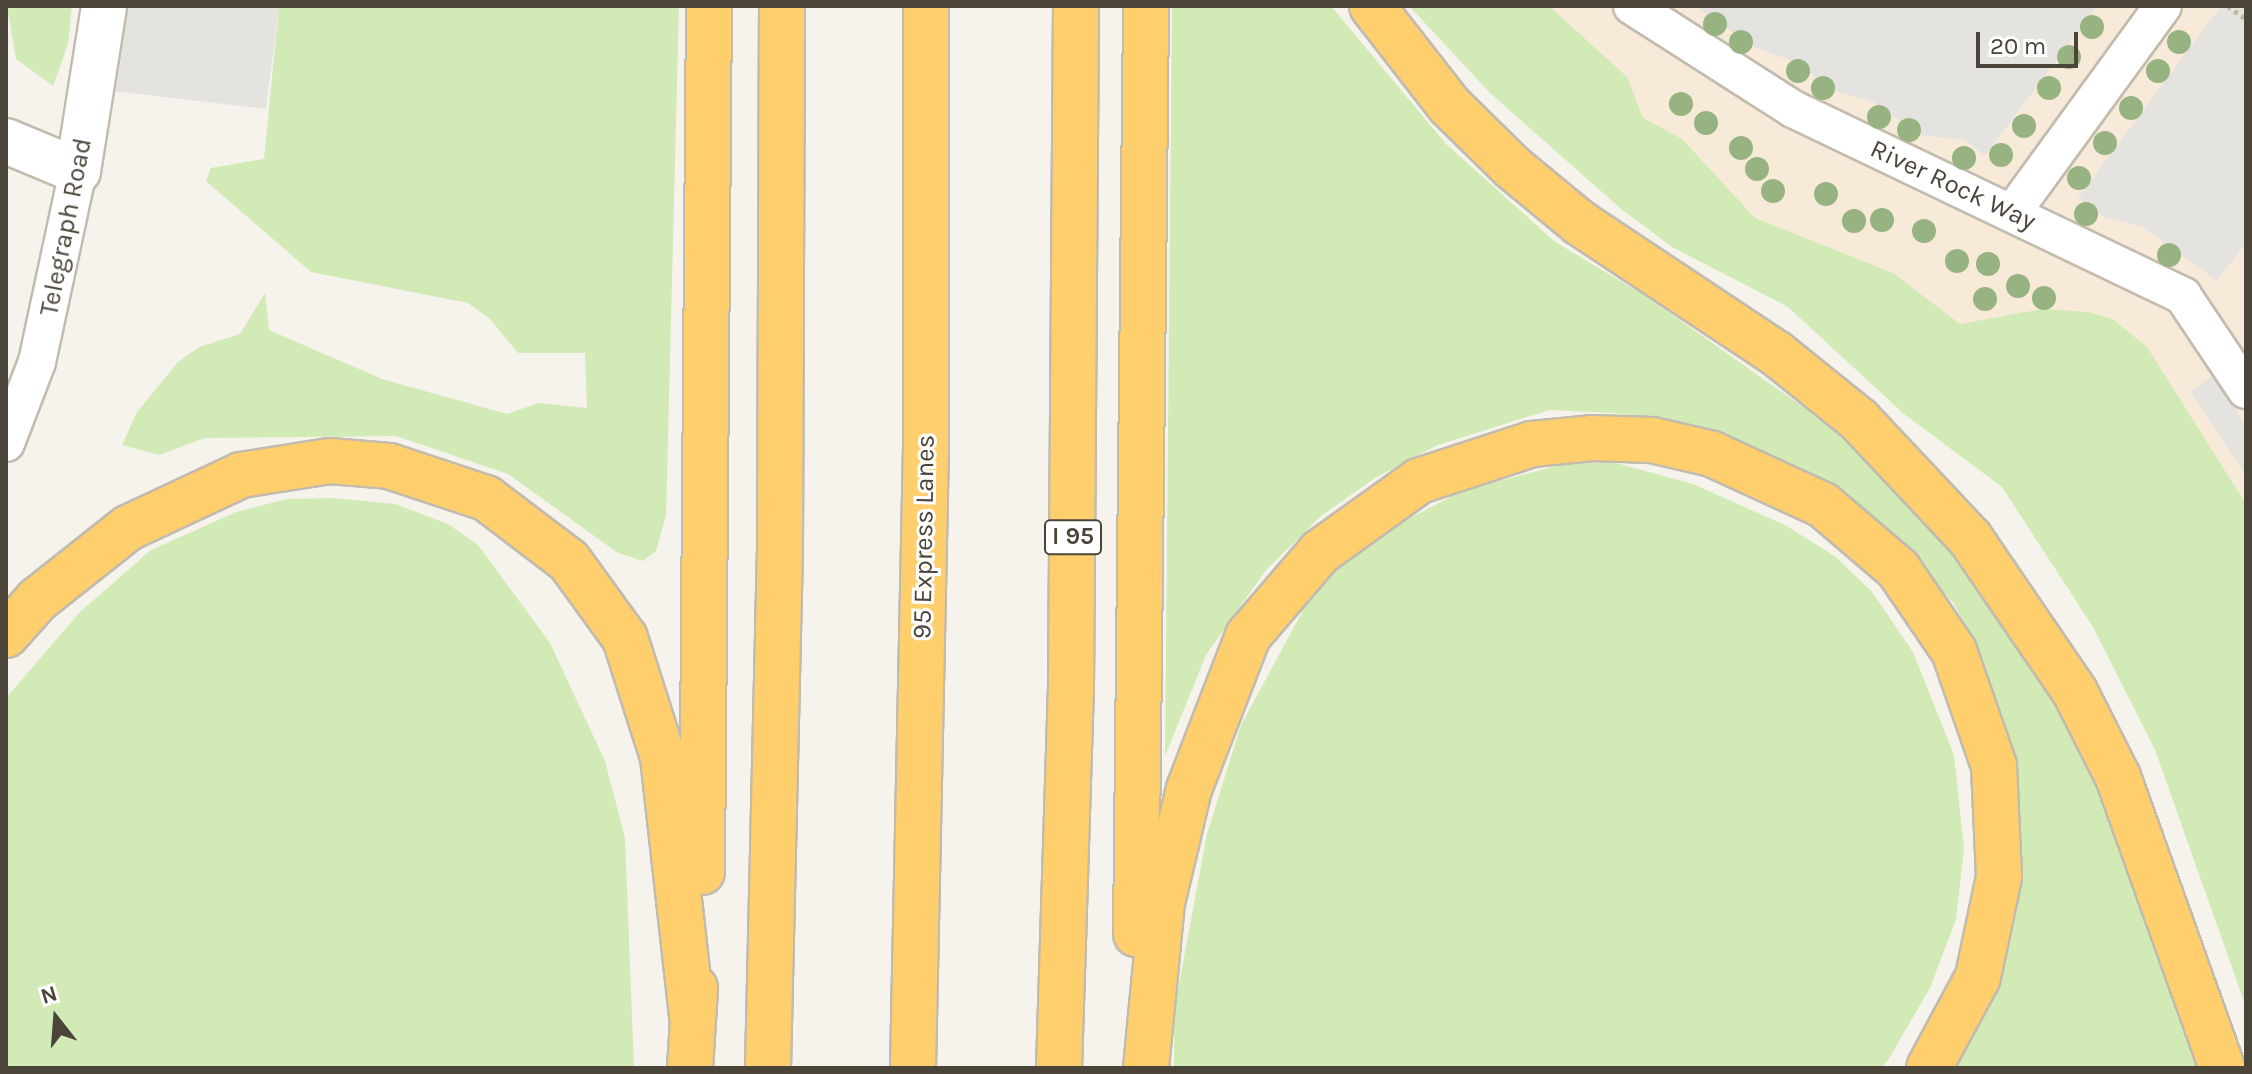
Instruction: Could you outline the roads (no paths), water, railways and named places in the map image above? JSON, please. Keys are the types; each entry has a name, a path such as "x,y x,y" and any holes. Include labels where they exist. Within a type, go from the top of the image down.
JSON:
{"highway":[{"path":"690,1068 701,912 707,649 709,6"},
{"path":"768,1068 780,548 782,6"},
{"name":"95 Express Lanes","path":"913,1068 926,446 926,6"},
{"name":"I 95","path":"1059,1068 1071,687 1076,6"},
{"path":"1138,1068 1146,6"},
{"path":"1372,6 1449,105 1512,167 1580,223 1789,363 1859,420 1970,538 2058,666 2118,777 2222,1068"},
{"path":"1146,1068 1165,889 1210,726 1248,636 1320,552 1419,481 1503,452 1592,438 1652,440 1712,454 1823,505 1898,569 1954,651 1994,766 1999,877 1978,977 1929,1068"},
{"path":"6,635 37,600 128,528 241,475 330,461 389,466 486,498 569,561 603,603 636,668 663,757 677,841 692,1017"}],"street":[{"name":"Telegraph Road","path":"6,443 37,362 78,171 104,6"},
{"name":"River Rock Way","path":"1632,6 1768,95 2183,296 2246,390"},
{"path":"2012,213 2163,6"},
{"path":"6,141 78,171"}]}
